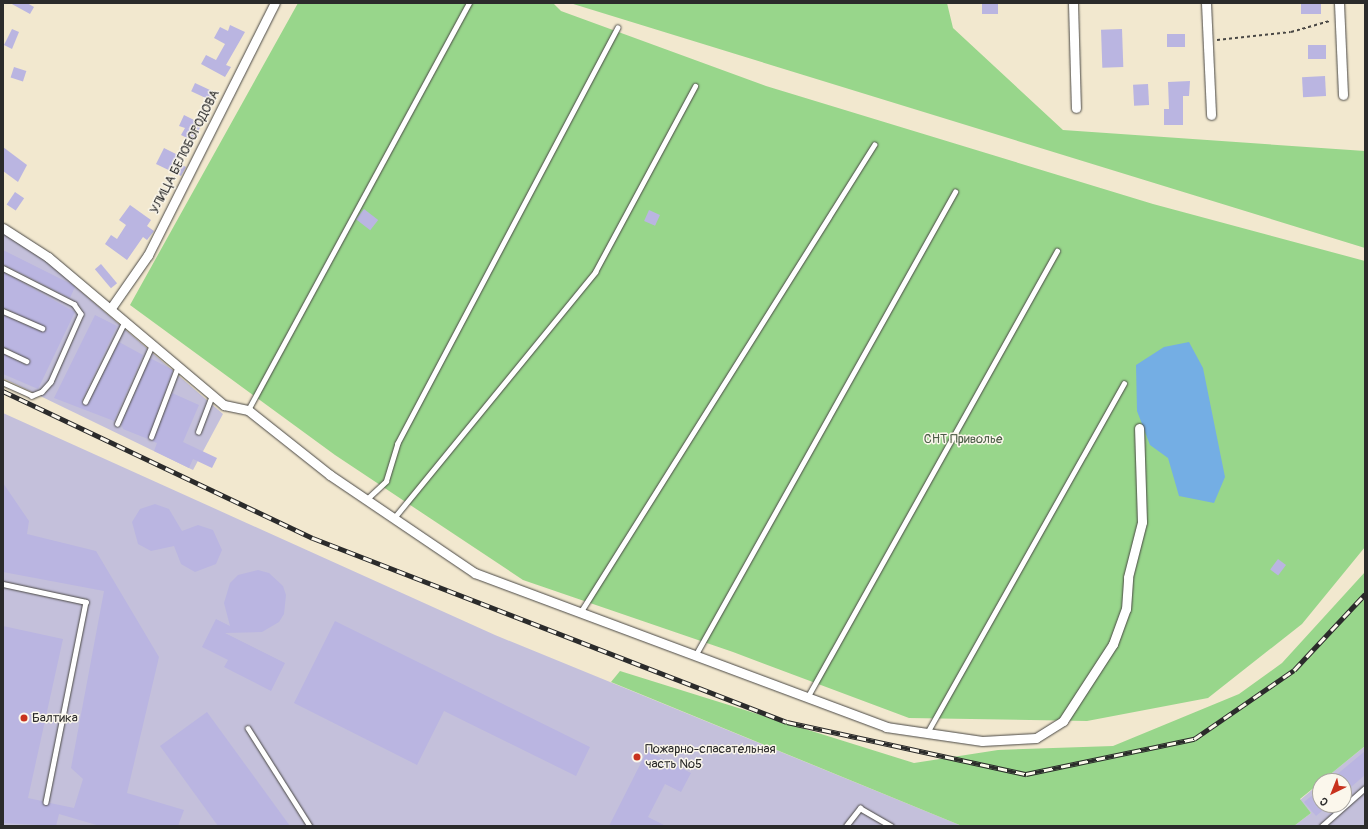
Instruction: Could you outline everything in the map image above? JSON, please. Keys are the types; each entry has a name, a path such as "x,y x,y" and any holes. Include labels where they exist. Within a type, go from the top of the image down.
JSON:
{"street":[{"name":"УЛИЦА БЕЛОБОРОДОВА","path":"111,308 148,255 275,3"},
{"path":"1073,3 1076,108"},
{"path":"1206,3 1211,114"},
{"path":"1340,3 1343,95"},
{"path":"3,228 48,257 126,320 224,405 248,410 367,499 475,573 886,727 982,741 1036,738 1063,721 1084,692 1112,644 1126,608 1128,577 1142,522 1139,428"}],"lane":[{"path":"248,410 469,3"},
{"path":"367,499 386,481 397,444 617,28"},
{"path":"394,518 595,272 695,86"},
{"path":"580,613 874,145"},
{"path":"695,656 955,192"},
{"path":"807,698 1057,250"},
{"path":"3,268 74,304 81,314 51,382 42,392 32,396 3,383"},
{"path":"3,311 42,328"},
{"path":"85,402 126,320"},
{"path":"118,424 152,343"},
{"path":"3,350 27,361"},
{"path":"151,437 178,366"},
{"path":"927,733 1124,384"},
{"path":"198,432 212,396"},
{"path":"3,584 86,602 46,802"},
{"path":"248,728 310,826"},
{"path":"1322,826 1365,788"},
{"path":"846,826 860,808 891,826"}],"path":[{"path":"1208,41 1292,32 1340,17"}],"shaded area":[{"path":"3,233 47,262 223,414 193,470 3,378"},
{"path":"3,413 495,635 962,826 3,826"},
{"path":"1365,746 1365,826 1294,826 1311,813 1300,800 1312,790 1312,813 1352,813 1352,773 1332,773"}],"green space":[{"name":"СНТ Приволье","path":"298,3 553,3 561,11 766,86 1153,204 1365,261 1365,547 1302,624 1208,698 1087,721 909,718 733,652 523,580 335,455 130,305"},
{"path":"570,3 947,3 953,28 1063,130 1365,151 1365,248"},
{"path":"1365,572 1365,746 1332,773 1312,773 1312,789 1300,799 1311,813 1294,826 962,826 611,682 620,671 914,763 998,750 1113,746 1239,694 1282,663"}],"water":[{"path":"1189,342 1203,368 1225,477 1214,503 1179,496 1168,458 1150,445 1137,411 1136,365 1164,347"}],"building":[{"path":"10,3 27,3 34,7 30,14"},
{"path":"982,3 998,3 998,14 982,14"},
{"path":"1301,3 1321,3 1321,14 1301,14"},
{"path":"230,25 245,32 226,65 231,67 225,77 201,64 206,55 216,60 225,44 214,38 220,27 228,31"},
{"path":"12,29 19,32 12,49 4,45"},
{"path":"1122,29 1123,67 1102,68 1101,30"},
{"path":"1167,34 1185,34 1185,47 1167,47"},
{"path":"1308,45 1326,45 1326,59 1308,59"},
{"path":"14,67 26,71 23,81 11,77"},
{"path":"1325,76 1326,96 1303,97 1302,77"},
{"path":"1190,81 1189,96 1183,96 1183,125 1164,125 1164,109 1169,109 1168,82"},
{"path":"195,83 216,93 212,101 191,91"},
{"path":"1148,84 1149,105 1134,106 1133,85"},
{"path":"184,115 202,124 193,141 181,135 185,128 179,126"},
{"path":"3,147 27,165 18,182 3,171"},
{"path":"164,148 178,155 175,162 186,167 181,176 156,164"},
{"path":"15,192 24,198 16,211 7,204"},
{"path":"130,205 151,220 147,226 154,231 147,240 143,237 127,260 105,244 111,235 117,239 126,225 119,220"},
{"path":"364,209 378,220 370,230 356,219"},
{"path":"649,210 660,215 655,226 644,221"},
{"path":"3,250 71,284 75,287 70,298 3,264"},
{"path":"101,264 117,283 111,288 95,269"},
{"path":"3,272 75,312 38,389 3,374 3,354 26,365 31,361 3,346 3,315 40,331 46,328 3,307"},
{"path":"95,315 117,326 82,400 83,405 88,404 119,342 143,355 114,421 54,398"},
{"path":"150,358 173,370 148,439 123,429 121,424"},
{"path":"172,393 199,405 183,442 217,458 212,468 193,459 189,468 154,451 157,443 152,441"},
{"path":"3,483 29,521 27,534 96,551 159,657 127,793 184,810 178,826 100,826 59,814 56,826 3,823 3,626 63,639 28,798 42,801 45,806 50,803 74,808 83,779 71,768 104,591 3,572"},
{"path":"155,504 169,509 182,531 198,525 213,530 222,550 216,564 195,572 181,564 174,546 151,551 138,544 132,522 140,509"},
{"path":"1278,559 1286,565 1278,575 1270,569"},
{"path":"258,570 269,573 283,586 286,595 284,614 279,622 262,632 225,633 285,663 271,691 224,667 228,660 202,647 216,619 230,626 224,603 230,583 238,575"},
{"path":"335,621 590,747 576,776 444,711 417,765 294,703"},
{"path":"207,712 290,826 218,826 160,746"},
{"path":"647,751 691,773 681,792 665,784 648,817 666,826 609,826"},
{"path":"1365,751 1365,775 1352,786 1352,773 1339,773"},
{"path":"1312,796 1312,811 1304,802"}],"railway":[{"path":"3,391 313,538 787,722 1026,774 1194,739 1294,670 1365,594"}],"place":[{"name":"Балтика","path":"24,718"},
{"name":"Пожарно-спасательная часть №5","path":"637,757"}]}
